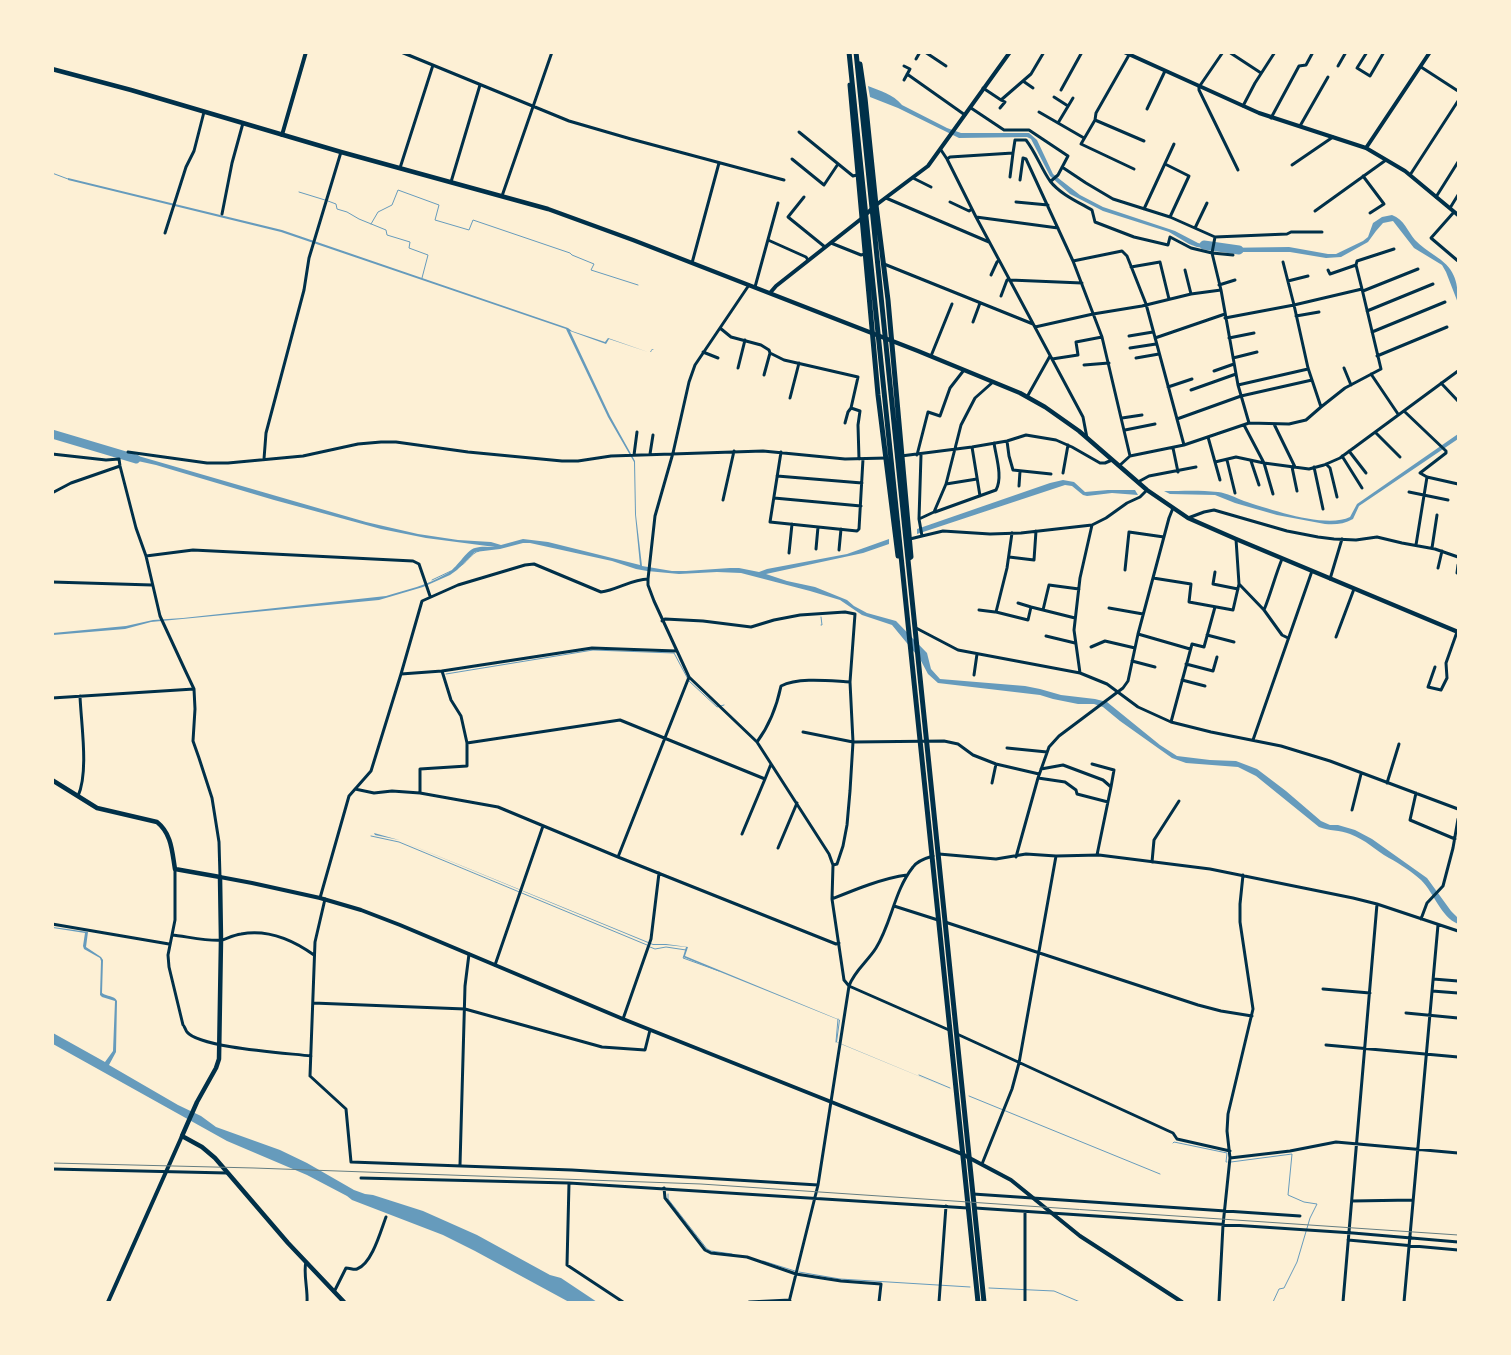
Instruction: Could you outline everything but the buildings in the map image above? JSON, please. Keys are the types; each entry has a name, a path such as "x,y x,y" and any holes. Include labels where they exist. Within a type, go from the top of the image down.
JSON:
{"highway":[{"path":"849,52 857,175 872,334 899,558 920,669 984,1302"},
{"path":"849,52 908,559 913,670 978,1302"},
{"path":"857,52 867,196"},
{"path":"857,52 866,98 892,341 910,539 911,557 908,559"},
{"path":"884,357 906,601"}],"main road":[{"path":"52,69 132,90 570,217 931,356 1027,397 1060,417 1147,490 1188,518 1458,632"},
{"path":"52,780 97,808 157,822 168,833 175,869 220,878 221,940 218,1063 182,1136 209,1152 344,1302"}],"street":[{"path":"282,135 306,52"},
{"path":"401,52 578,123 784,180"},
{"path":"502,196 552,52"},
{"path":"916,59 920,52"},
{"path":"925,52 946,66"},
{"path":"770,293 776,286 876,205 928,166 1010,52"},
{"path":"1001,100 1031,74 1044,52"},
{"path":"1061,90 1082,52"},
{"path":"1124,52 1271,118 1366,148 1410,175 1458,215"},
{"path":"1222,52 1199,87 1199,90 1238,170"},
{"path":"1229,52 1261,73"},
{"path":"1243,106 1274,54 1269,52"},
{"path":"1271,118 1299,66 1306,65 1313,52"},
{"path":"1338,66 1346,52"},
{"path":"1367,52 1357,68 1370,76 1384,52"},
{"path":"1366,148 1430,52"},
{"path":"1129,55 1096,113 1095,120 1081,144 1134,168"},
{"path":"400,168 433,65"},
{"path":"904,66 910,70 904,80"},
{"path":"1421,66 1458,91"},
{"path":"1148,110 1165,71"},
{"path":"907,74 965,116"},
{"path":"1300,126 1328,77"},
{"path":"1023,81 1033,88"},
{"path":"451,182 480,85"},
{"path":"984,88 1005,102 1000,108"},
{"path":"1054,97 1068,106"},
{"path":"1058,123 1073,98"},
{"path":"1410,175 1458,101"},
{"path":"971,108 1004,130 1029,130 1068,156 1058,175 1051,181"},
{"path":"165,233 186,167 194,151 204,112"},
{"path":"1039,112 1084,138"},
{"path":"1095,120 1144,141"},
{"path":"222,214 232,163 243,123"},
{"path":"798,132 853,176 857,175"},
{"path":"1292,165 1333,137"},
{"path":"1010,177 1016,140 1026,140 1034,150 1051,181 1071,199 1092,210 1095,222 1134,237 1168,245 1170,237 1191,248 1212,253 1234,255"},
{"path":"1144,209 1174,144"},
{"path":"941,150 1083,417 1087,438"},
{"path":"264,459 266,433 304,290 309,258 341,152"},
{"path":"947,159 950,157 1013,152"},
{"path":"1020,180 1023,158 1026,159 1074,261 1102,337 1130,456"},
{"path":"792,159 824,185 838,164"},
{"path":"1315,211 1386,160"},
{"path":"1436,197 1458,162"},
{"path":"692,263 719,163"},
{"path":"1165,164 1189,176 1170,217"},
{"path":"1062,167 1113,198 1170,217 1215,237 1322,232"},
{"path":"1363,176 1384,204 1370,213"},
{"path":"913,178 931,187"},
{"path":"1450,208 1458,196"},
{"path":"804,197 788,217 825,247"},
{"path":"886,198 990,243"},
{"path":"950,202 969,211 972,209"},
{"path":"1016,202 1048,205"},
{"path":"755,287 778,203"},
{"path":"1195,228 1207,203"},
{"path":"1454,212 1431,238 1458,261"},
{"path":"976,217 1058,228"},
{"path":"1215,237 1212,253 1221,290 1238,386 1249,423"},
{"path":"768,240 808,260"},
{"path":"830,243 861,255 865,254"},
{"path":"1328,270 1330,274 1356,265 1357,261 1394,249"},
{"path":"1074,261 1122,251 1127,256 1146,304 1184,446"},
{"path":"991,276 999,260"},
{"path":"1131,267 1160,262 1169,299"},
{"path":"1283,262 1308,369 1321,407"},
{"path":"884,264 1034,326 1191,294 1221,290"},
{"path":"1119,466 1130,456 1184,446 1249,423 1289,424 1306,420 1351,385 1380,370 1356,265"},
{"path":"1155,338 1225,316 1363,290 1418,269"},
{"path":"1185,270 1191,294"},
{"path":"1288,281 1308,276"},
{"path":"1001,296 1007,280 1082,283"},
{"path":"1219,285 1235,280"},
{"path":"1367,311 1433,284"},
{"path":"749,285 703,352 695,365 689,382 673,454 655,516 648,585 689,677 757,742 823,844 833,865 832,899 844,980 849,986 950,1030 1173,1133 1177,1139 1230,1150"},
{"path":"1372,332 1445,302"},
{"path":"973,322 980,303"},
{"path":"931,356 952,304"},
{"path":"1296,316 1318,312"},
{"path":"1378,356 1447,327"},
{"path":"720,328 732,336 761,344 770,353 784,360 858,377 851,408 845,423"},
{"path":"1129,336 1153,332"},
{"path":"1229,338 1254,333"},
{"path":"1051,358 1078,355 1076,342 1102,337"},
{"path":"738,368 745,340"},
{"path":"1130,348 1156,344"},
{"path":"703,352 718,358"},
{"path":"1233,358 1257,352"},
{"path":"764,375 770,353"},
{"path":"1136,358 1159,354"},
{"path":"1027,397 1051,358"},
{"path":"790,398 798,363"},
{"path":"1084,365 1109,363"},
{"path":"1214,371 1234,364"},
{"path":"1344,368 1351,385"},
{"path":"1238,386 1308,369"},
{"path":"922,535 919,519 919,455 928,412 940,416 950,388 964,370"},
{"path":"1215,462 1236,457 1264,464 1309,469 1326,464 1342,456 1458,370"},
{"path":"1191,390 1236,374"},
{"path":"1371,374 1398,414"},
{"path":"1168,387 1192,379"},
{"path":"1177,419 1242,396 1312,380"},
{"path":"934,512 946,484 961,425 975,398 994,382"},
{"path":"1441,383 1458,400"},
{"path":"781,452 770,522 857,531 859,529 862,483 858,425 860,411 851,408"},
{"path":"1404,411 1446,451 1446,453 1420,473 1427,477 1458,483"},
{"path":"1122,418 1142,415"},
{"path":"1125,430 1156,424"},
{"path":"1274,424 1293,467 1297,491"},
{"path":"1244,425 1264,464 1273,494"},
{"path":"634,455 637,432"},
{"path":"1374,432 1400,457"},
{"path":"650,454 653,435"},
{"path":"902,456 972,448 1032,436 1056,440 1100,463 1112,460"},
{"path":"1208,438 1220,480"},
{"path":"1007,441 1012,470 1051,474"},
{"path":"128,452 207,463 228,463 303,456 358,444 396,442 468,452 562,461 578,461 611,456 734,451 781,452 861,459 887,458"},
{"path":"919,519 996,490 998,471 994,444"},
{"path":"1063,473 1068,445"},
{"path":"972,448 980,496"},
{"path":"1173,448 1178,472"},
{"path":"722,500 734,451"},
{"path":"1349,451 1366,473"},
{"path":"52,454 106,460 119,459 136,528 146,556 160,616 194,689 195,709 192,741 212,798 219,842 220,878 252,883 322,899 392,922 650,1030 962,1154 1011,1180 1080,1236 1182,1302"},
{"path":"1342,456 1362,488"},
{"path":"1227,459 1235,493"},
{"path":"1251,461 1259,485"},
{"path":"1326,464 1330,468 1338,497"},
{"path":"52,494 71,483 120,466"},
{"path":"1138,482 1149,476 1178,472 1196,467"},
{"path":"1314,468 1323,509"},
{"path":"1019,486 1020,471"},
{"path":"777,476 862,483"},
{"path":"1416,545 1427,477"},
{"path":"946,484 977,479"},
{"path":"910,539 943,531 990,534 1092,525 1140,497 1147,490"},
{"path":"1409,492 1448,500"},
{"path":"774,498 861,506"},
{"path":"1016,856 1049,747 1059,736 1123,688 1128,681 1143,614 1173,508"},
{"path":"1188,518 1214,510 1286,531 1318,537 1356,540 1377,537 1432,548 1458,557"},
{"path":"1432,548 1437,515"},
{"path":"790,553 792,524"},
{"path":"1080,673 1074,630 1078,589 1092,525"},
{"path":"816,549 818,527"},
{"path":"839,550 841,529"},
{"path":"1008,557 1034,560 1036,531"},
{"path":"1125,570 1129,532 1164,537"},
{"path":"996,612 1012,533"},
{"path":"1153,578 1192,584 1188,602 1233,610 1239,587 1236,539"},
{"path":"1330,579 1342,539"},
{"path":"146,556 193,550 413,561 419,564 430,596"},
{"path":"1438,568 1442,551"},
{"path":"1264,610 1282,559"},
{"path":"648,580 642,580 611,591 601,592 534,564 458,585 422,600 371,771 349,796 322,899 314,955 310,1076 346,1109 351,1162 582,1170 818,1185"},
{"path":"1457,573 1458,565"},
{"path":"1253,740 1312,571"},
{"path":"1215,572 1213,584 1239,587 1264,610 1282,635 1288,638"},
{"path":"52,582 152,585"},
{"path":"1044,610 1049,584 1078,589"},
{"path":"1336,637 1354,589"},
{"path":"1018,603 1075,618"},
{"path":"979,610 1028,620 1031,607"},
{"path":"1171,722 1190,649 1192,644 1204,647 1215,607"},
{"path":"1109,608 1143,614"},
{"path":"662,620 703,621 751,626 800,615 845,612 855,614 850,682 853,742 847,825 837,864 833,865"},
{"path":"912,628 958,650 1080,673 1106,684 1138,707 1171,722 1281,746 1314,756 1458,809"},
{"path":"1435,667 1428,687 1441,690 1447,678 1446,663 1458,632"},
{"path":"1138,634 1190,649"},
{"path":"1207,635 1234,642"},
{"path":"1046,636 1075,643"},
{"path":"1091,647 1105,641 1135,648"},
{"path":"401,674 442,671 592,648 676,651"},
{"path":"974,675 977,654"},
{"path":"1186,664 1213,671 1217,657"},
{"path":"1132,661 1155,667"},
{"path":"420,793 420,769 466,766 467,743 461,716 451,700 442,671"},
{"path":"618,857 689,677"},
{"path":"757,742 778,700 781,686 788,683 823,680 850,682"},
{"path":"1182,680 1205,686"},
{"path":"52,698 194,689"},
{"path":"78,796 83,773 80,696"},
{"path":"467,743 620,720 765,779"},
{"path":"803,732 853,742 927,740 958,744 973,755 996,764 1065,782 1076,790 1077,794 1108,802"},
{"path":"1387,783 1399,744"},
{"path":"1007,748 1047,752"},
{"path":"742,834 771,763"},
{"path":"992,783 996,764"},
{"path":"1092,764 1114,770 1097,855"},
{"path":"1041,769 1064,765 1103,780 1111,787"},
{"path":"1352,810 1361,774"},
{"path":"355,789 374,794 392,791 420,793 498,807 836,944 839,943"},
{"path":"1416,794 1410,820 1455,839"},
{"path":"1152,862 1154,840 1179,801"},
{"path":"778,848 797,803"},
{"path":"1421,919 1427,903 1442,886 1455,839 1458,819"},
{"path":"495,965 543,826"},
{"path":"749,1302 789,1302 818,1185 849,986 886,930 897,897 913,866 918,862 939,854 996,859 1026,854 1056,856 1097,855 1210,869 1377,904 1458,931"},
{"path":"982,1164 1012,1089 1019,1063 1056,856"},
{"path":"175,869 176,908 169,944 168,967 183,1025 187,1032 192,1036 218,1045 311,1056"},
{"path":"624,1019 652,940 659,873"},
{"path":"832,899 898,876 908,875"},
{"path":"1219,1302 1223,1225 1230,1158 1227,1131 1228,1114 1253,1009 1240,922 1243,875"},
{"path":"1343,1302 1377,904"},
{"path":"894,906 938,920"},
{"path":"946,922 1198,1005 1252,1016"},
{"path":"52,924 169,944"},
{"path":"1404,1302 1438,924"},
{"path":"172,935 221,940 252,932 269,934 302,946 314,955"},
{"path":"460,1166 465,1009 469,954"},
{"path":"1433,978 1458,981"},
{"path":"1323,989 1370,992"},
{"path":"1432,991 1458,993"},
{"path":"313,1003 465,1009 602,1047 645,1050 650,1030"},
{"path":"1406,1013 1458,1018"},
{"path":"1326,1045 1458,1057"},
{"path":"108,1302 182,1136"},
{"path":"1230,1158 1290,1151 1336,1142 1458,1153"},
{"path":"52,1169 228,1173"},
{"path":"361,1178 569,1183 968,1208"},
{"path":"569,1183 567,1265 622,1302"},
{"path":"664,1188 665,1198 705,1250 711,1253 747,1257 796,1274 841,1281 880,1284 879,1302"},
{"path":"973,1194 1300,1216"},
{"path":"1352,1201 1413,1200"},
{"path":"939,1302 946,1206"},
{"path":"975,1208 1458,1242"},
{"path":"1024,1302 1025,1212"},
{"path":"334,1292 346,1268 355,1270 362,1266 371,1255 386,1217"},
{"path":"1348,1240 1458,1250"},
{"path":"306,1262 304,1269 308,1291 307,1302"}],"water":[{"path":"868,86 890,95 902,105 961,133 1029,133 1037,140 1053,174 1080,195 1103,207 1175,231 1198,243 1219,248 1289,247 1336,254 1363,241 1368,237 1373,223 1382,217 1392,215 1403,223 1417,242 1441,260 1454,275 1458,303 1442,265 1414,248 1393,221 1383,223 1368,242 1341,257 1326,258 1290,252 1235,252 1197,247 1169,232 1103,211 1070,194 1050,176 1031,139 1027,137 959,138 898,108 870,97"},
{"path":"68,178 282,230 605,342 608,338 648,352 609,339 606,344 570,331 610,416 635,461 636,515 642,566 672,571 739,568 759,572 847,554 889,539 889,544 863,553 766,574 815,587 847,600 867,613 896,621 927,653 931,669 940,679 1025,686 1061,695 1107,702 1160,745 1177,756 1236,761 1257,769 1321,821 1330,825 1338,825 1355,830 1372,839 1427,878 1458,918 1458,924 1447,916 1426,886 1410,871 1356,836 1319,827 1256,776 1238,767 1186,763 1172,758 1103,707 1094,704 1078,704 1040,695 938,683 928,674 920,659 892,625 862,615 840,600 741,573 679,574 647,571 612,561 523,543 500,549 475,552 450,575 423,587 379,600 151,622 125,629 53,635 53,633 126,626 153,620 386,596 417,587 450,572 472,549 495,547 426,538 381,529 156,465 124,458 128,453 366,522 418,534 458,540 491,542 501,545 523,539 548,542 640,565 635,514 634,462 608,417 566,329 281,232 68,180"},
{"path":"1458,434 1458,439 1359,506 1353,519 1339,524 1325,524 1277,515 1215,495 1170,494 1164,491 1211,491 1228,494 1282,513 1327,521 1340,520 1350,517 1357,504"},
{"path":"1063,480 1074,482 1085,492 1135,490 1138,495 1112,493 1087,496 1072,486 1065,485 917,534 917,529"},
{"path":"374,833 399,840 375,835"},
{"path":"399,840 653,944 688,947 685,956 840,1020 837,1042 950,1089 836,1042 839,1020 683,957 686,947 653,945"},
{"path":"53,927 88,932 86,947 103,960 102,993 117,1001 116,1052 109,1065 178,1105 201,1116 216,1127 280,1150 354,1190 423,1211 477,1235 550,1275 561,1278 597,1302 569,1302 443,1235 352,1200 307,1175 227,1141 53,1044 53,1033 105,1062 113,1051 115,1001 100,995 101,961 100,958 84,949 85,933"}],"waterway":[{"path":"52,173 68,179"},
{"path":"371,224 378,212 392,205 398,190 439,205 435,220 469,230 473,220 570,253 594,264 591,270 638,285"},
{"path":"299,192 325,200"},
{"path":"328,201 336,204 337,209 386,230 387,235 410,242 409,248 428,255 422,278"},
{"path":"1204,245 1239,250"},
{"path":"52,434 136,459"},
{"path":"459,567 479,551"},
{"path":"432,580 451,571"},
{"path":"821,617 821,625"},
{"path":"446,674 593,650 674,653 689,681 717,707 724,705"},
{"path":"371,836 399,842 647,945"},
{"path":"650,947 655,949 666,947 686,950"},
{"path":"684,956 683,958 719,971"},
{"path":"836,1042 838,1019"},
{"path":"919,1075 950,1088"},
{"path":"969,1096 1160,1174"},
{"path":"1173,1143 1227,1153 1227,1162"},
{"path":"1231,1162 1292,1154 1288,1195 1304,1202 1317,1204 1310,1218 1297,1262 1284,1288 1279,1289 1273,1302"},
{"path":"668,1194 668,1199 707,1249 732,1254"},
{"path":"763,1261 795,1271"},
{"path":"799,1272 840,1279 970,1287"},
{"path":"989,1288 1054,1291 1080,1302"}],"railway":[{"path":"52,1163 254,1168 701,1184 1458,1235"}]}
